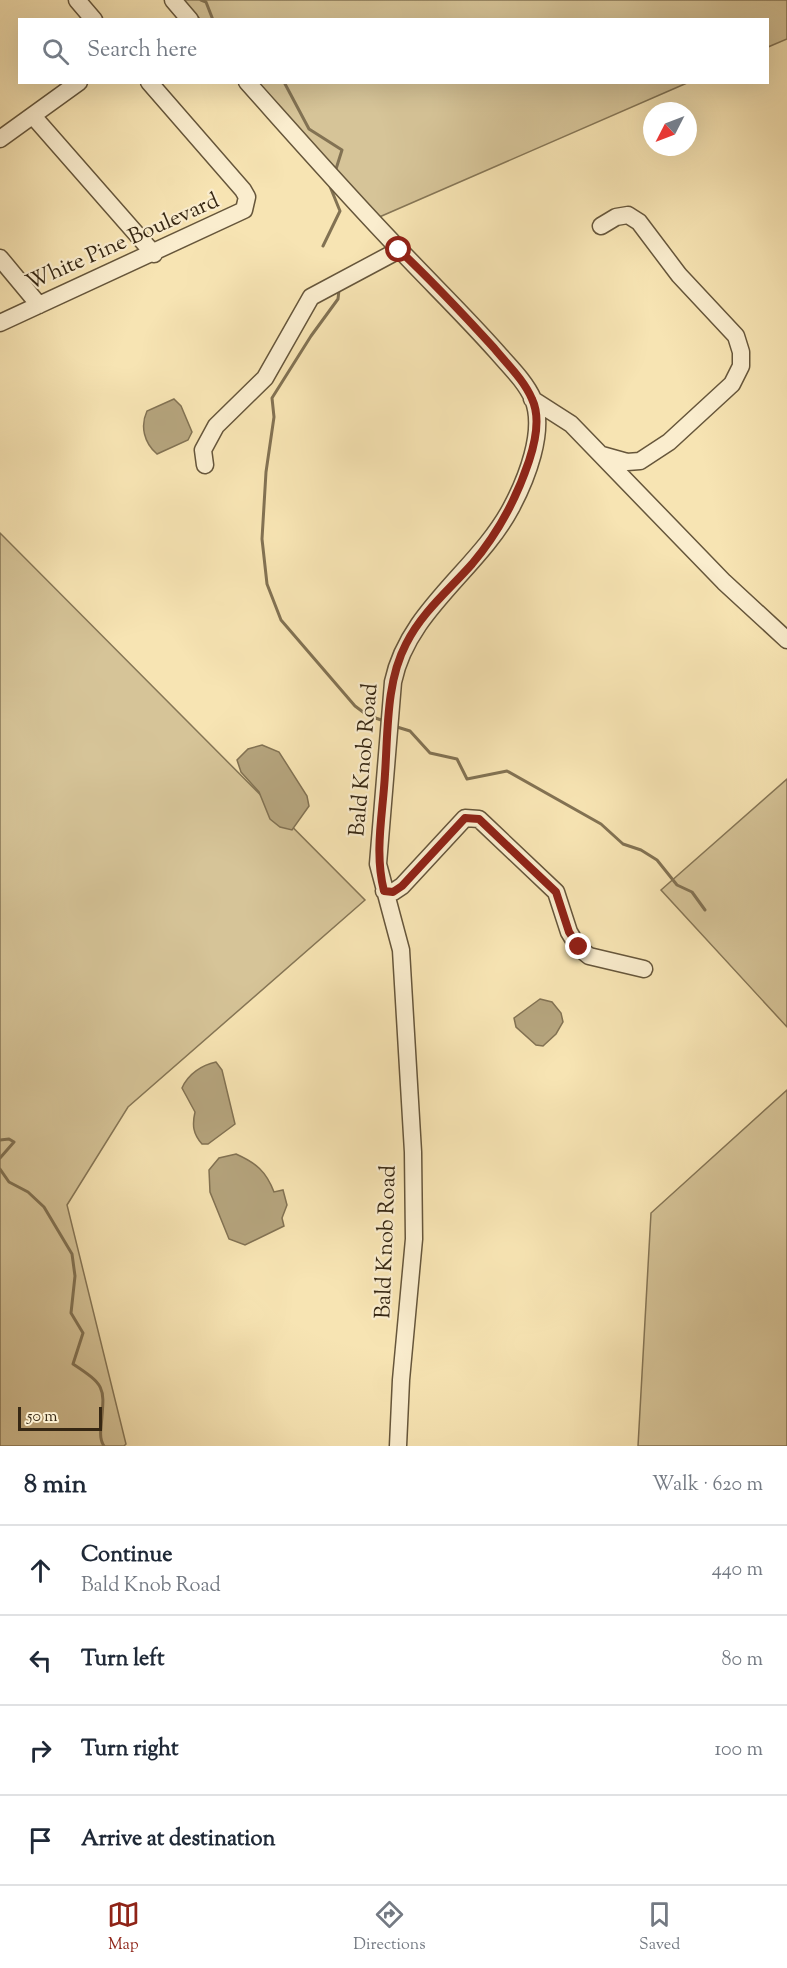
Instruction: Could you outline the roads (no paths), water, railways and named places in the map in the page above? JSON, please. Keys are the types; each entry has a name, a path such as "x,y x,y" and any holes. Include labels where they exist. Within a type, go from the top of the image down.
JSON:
{"street":[{"path":"77,0 92,18"},
{"path":"172,0 188,18"},
{"path":"0,140 76,84"},
{"name":"White Pine Boulevard","path":"0,323 238,215 247,204 247,197 151,84"},
{"name":"Bald Knob Road","path":"249,84 399,250 467,318 516,374 532,399 536,421 534,448 513,505 489,543 432,606 413,631 396,669 378,864 401,950 413,1152 414,1239 401,1380 398,1446"},
{"path":"33,116 154,254"},
{"path":"601,226 616,217 628,215 639,222 679,275 736,336 741,352 741,366 732,384 669,441 640,461 627,462 602,455"},
{"path":"205,465 203,450 216,426 265,378 311,297 399,250"},
{"path":"0,258 39,305"},
{"path":"532,399 571,424 724,582 787,640"},
{"path":"384,891 393,892 402,886 465,818 479,819 556,892 569,932 579,947 589,956 644,969"}],"waterway":[{"path":"201,0 206,2 212,18"},
{"path":"285,84 309,129 342,150 336,169"},
{"path":"323,246 340,211 329,184"},
{"path":"339,290 338,299 311,336 272,398 274,417 266,472 262,539 267,584 281,620 355,706 367,715 384,721"},
{"path":"397,727 410,731 430,753 457,759 467,779 507,771 601,824 623,844 641,850 657,860 677,885 692,892 705,910"},
{"path":"0,1140 9,1139 14,1142 0,1158"},
{"path":"0,1169 9,1182 28,1192 44,1207 72,1254 75,1276 71,1313 83,1333 73,1364 93,1378 101,1390 103,1404 100,1435 104,1446"}]}
